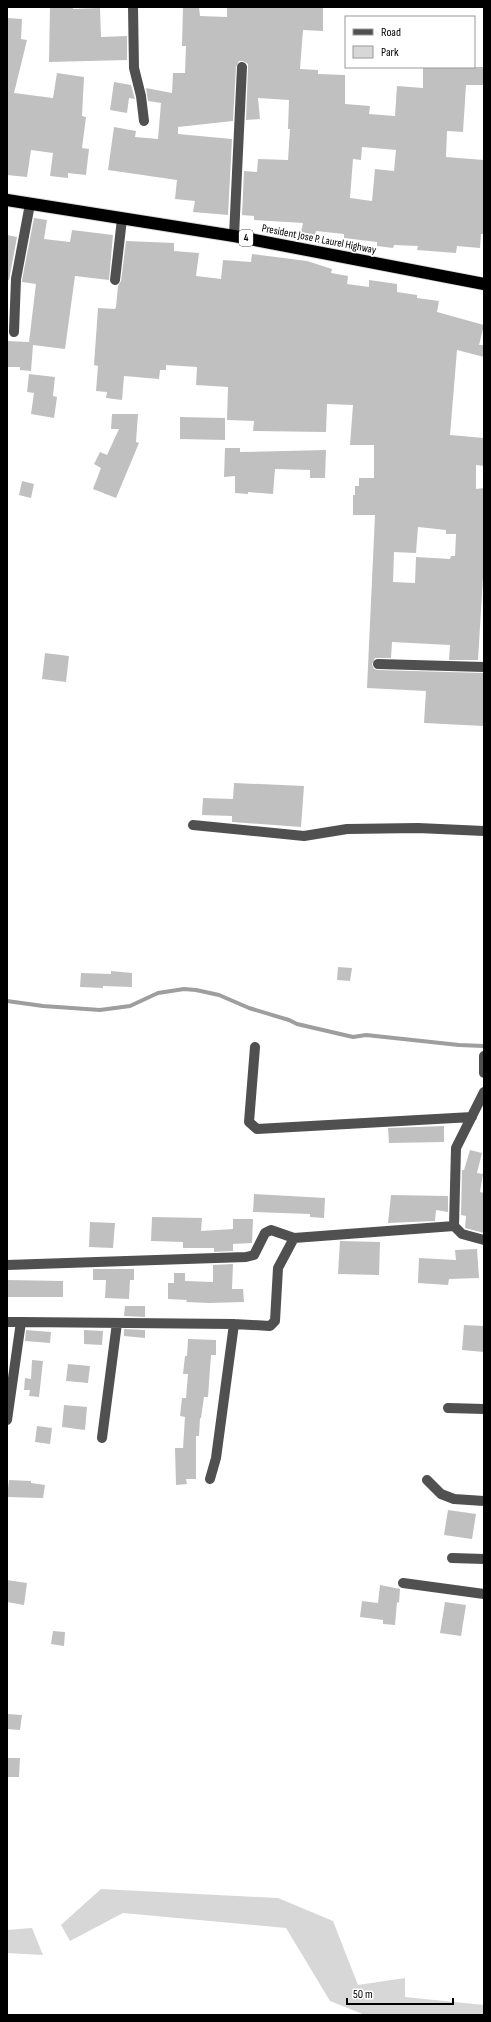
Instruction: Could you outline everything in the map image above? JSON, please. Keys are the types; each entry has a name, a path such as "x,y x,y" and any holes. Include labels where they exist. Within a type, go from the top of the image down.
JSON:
{"highway":[{"name":"President Jose P. Laurel Highway","path":"7,200 234,236 484,284"}],"street":[{"path":"133,7 134,68 141,96 144,121"},
{"path":"234,236 242,66"},
{"path":"14,332 16,279 30,204"},
{"path":"115,280 122,219"},
{"path":"378,664 484,667"},
{"path":"193,825 304,836 347,829 418,828 484,831"},
{"path":"255,1047 250,1122 256,1129 472,1117"},
{"path":"484,1059 484,1073"},
{"path":"484,1092 456,1148 454,1226 462,1234 484,1240"},
{"path":"7,1265 246,1258 254,1255 265,1234 271,1230 294,1238 454,1226"},
{"path":"7,1322 234,1324 270,1326 275,1321 278,1268 294,1238"},
{"path":"7,1420 21,1322"},
{"path":"102,1438 117,1323"},
{"path":"210,1479 216,1458 234,1324"},
{"path":"448,1408 484,1409"},
{"path":"427,1480 441,1494 454,1499 484,1501"},
{"path":"452,1558 484,1559"},
{"path":"403,1583 484,1594"}],"green space":[{"path":"101,1889 278,1898 333,1921 358,1985 405,1978 405,1997 484,2005 484,2015 365,2015 330,2001 286,1928 123,1913 70,1941 61,1925"},
{"path":"32,1928 43,1955 7,1953 7,1930"}],"building":[{"path":"50,7 73,7 73,9 100,8 101,37 127,36 127,60 49,62"},
{"path":"183,7 199,7 200,16 227,17 227,7 323,7 323,31 303,30 300,69 318,70 318,74 345,75 345,104 370,106 369,114 395,116 397,86 423,88 423,68 484,67 484,85 466,85 463,132 447,131 446,157 484,160 484,234 481,234 480,248 457,246 456,253 417,250 418,246 394,245 393,248 377,246 377,242 344,238 344,234 316,231 315,235 301,232 303,223 254,220 254,216 242,215 244,171 257,172 258,159 288,160 290,129 288,129 289,100 258,98 260,119 246,120 248,64 243,61 239,61 236,67 233,121 178,127 178,134 232,139 228,215 193,212 195,201 175,199 177,180 108,170 114,127 136,131 135,137 158,139 161,103 148,101 146,88 172,93 173,73 185,73 186,46 182,46","holes":["362,147 396,150 394,171 375,169 372,201 350,198 353,159 361,160"]},
{"path":"7,18 22,19 21,39 27,40 14,93 53,98 57,73 84,77 82,116 86,117 82,148 89,149 86,175 68,173 68,178 50,176 53,153 31,150 27,177 7,175"},
{"path":"114,82 131,85 135,99 129,98 127,113 110,110"},
{"path":"34,218 47,220 44,239 70,242 72,230 113,235 109,280 75,276 65,349 33,345 31,371 20,370 20,367 7,367 7,341 29,342 36,284 22,282 22,280"},
{"path":"7,235 17,237 9,280 7,280"},
{"path":"126,241 174,243 174,251 199,253 196,276 221,279 223,260 251,262 252,254 307,261 332,269 331,273 348,276 347,284 369,287 369,280 397,284 397,292 417,295 417,298 439,301 437,312 484,325 479,345 484,345 484,357 457,350 450,435 484,438 484,466 476,465 476,489 484,488 484,560 478,660 449,660 450,645 392,642 391,658 375,658 372,664 374,669 378,670 484,673 484,726 424,723 426,691 367,688 375,515 353,515 353,495 355,495 355,486 359,486 359,478 374,478 374,445 350,445 353,405 327,404 326,432 253,431 254,421 227,420 228,387 196,385 197,367 166,365 166,370 160,370 159,379 124,376 122,400 106,398 107,392 96,391 98,366 94,365 98,308 115,309 118,286 121,281","holes":["418,527 446,530 446,534 456,534 455,556 451,556 450,559 416,557 415,583 393,582 394,552 416,553"]},
{"path":"29,374 55,377 53,396 57,397 54,418 31,414 34,393 27,392"},
{"path":"112,414 138,414 136,442 139,443 116,498 93,489 101,468 94,464 100,452 107,455 119,429 111,429"},
{"path":"180,417 225,418 225,440 180,439"},
{"path":"225,448 240,448 240,452 326,450 325,478 310,478 310,470 275,469 273,494 248,492 248,494 235,493 235,476 224,477"},
{"path":"22,481 34,484 31,498 19,495"},
{"path":"45,653 69,656 66,682 42,679"},
{"path":"234,783 304,786 301,827 232,822 232,816 202,815 203,798 233,799"},
{"path":"338,967 352,968 350,981 337,980"},
{"path":"111,971 132,973 132,987 80,987 81,973 111,974"},
{"path":"444,1126 444,1142 389,1143 388,1128"},
{"path":"470,1150 482,1153 477,1173 483,1174 480,1192 484,1193 484,1233 465,1228 466,1216 461,1215 462,1170 464,1170"},
{"path":"254,1194 325,1198 324,1218 310,1217 310,1214 253,1212"},
{"path":"391,1195 448,1196 448,1212 436,1210 435,1221 388,1223"},
{"path":"152,1217 202,1218 201,1231 233,1229 233,1219 253,1219 252,1243 233,1244 233,1251 214,1252 214,1248 183,1248 183,1242 151,1241"},
{"path":"90,1222 115,1223 113,1248 89,1247"},
{"path":"340,1241 380,1242 379,1275 338,1274"},
{"path":"477,1249 479,1278 449,1279 448,1285 418,1283 419,1258 456,1260 455,1250"},
{"path":"233,1264 232,1289 243,1289 244,1302 209,1303 186,1302 187,1300 168,1299 168,1283 174,1283 174,1273 185,1273 185,1281 213,1282 213,1265"},
{"path":"93,1269 134,1269 134,1280 130,1280 129,1299 105,1298 106,1280 93,1280"},
{"path":"7,1280 63,1281 63,1297 7,1297"},
{"path":"125,1306 145,1306 145,1317 124,1316"},
{"path":"464,1325 484,1326 484,1352 462,1350"},
{"path":"124,1329 145,1330 145,1338 124,1336"},
{"path":"26,1330 51,1332 50,1343 25,1341"},
{"path":"84,1330 103,1331 102,1345 84,1344"},
{"path":"188,1339 216,1340 216,1355 211,1355 208,1397 204,1397 200,1418 199,1436 196,1436 196,1479 186,1479 187,1484 176,1485 175,1448 183,1448 185,1417 180,1416 182,1398 186,1398 188,1374 183,1374 185,1356 187,1356"},
{"path":"32,1360 43,1361 39,1397 29,1396 30,1390 24,1390 25,1378 31,1379"},
{"path":"68,1364 90,1366 88,1383 66,1381"},
{"path":"64,1405 87,1407 85,1430 62,1427"},
{"path":"37,1426 52,1428 50,1444 35,1442"},
{"path":"9,1480 31,1481 31,1483 45,1485 43,1498 7,1497"},
{"path":"448,1510 476,1514 472,1539 444,1535"},
{"path":"7,1580 27,1583 24,1605 7,1602"},
{"path":"380,1585 400,1589 395,1625 383,1624 383,1620 360,1617 362,1601 378,1603"},
{"path":"445,1602 466,1605 461,1636 440,1633"},
{"path":"53,1631 65,1632 64,1646 51,1644"},
{"path":"7,1714 22,1715 20,1730 7,1729"},
{"path":"7,1758 20,1758 19,1777 7,1777"}],"waterway":[{"path":"7,1001 43,1006 100,1010 130,1006 158,993 184,989 196,990 219,995 249,1008 289,1020 297,1024 353,1037 366,1035 459,1045 484,1046"}]}
